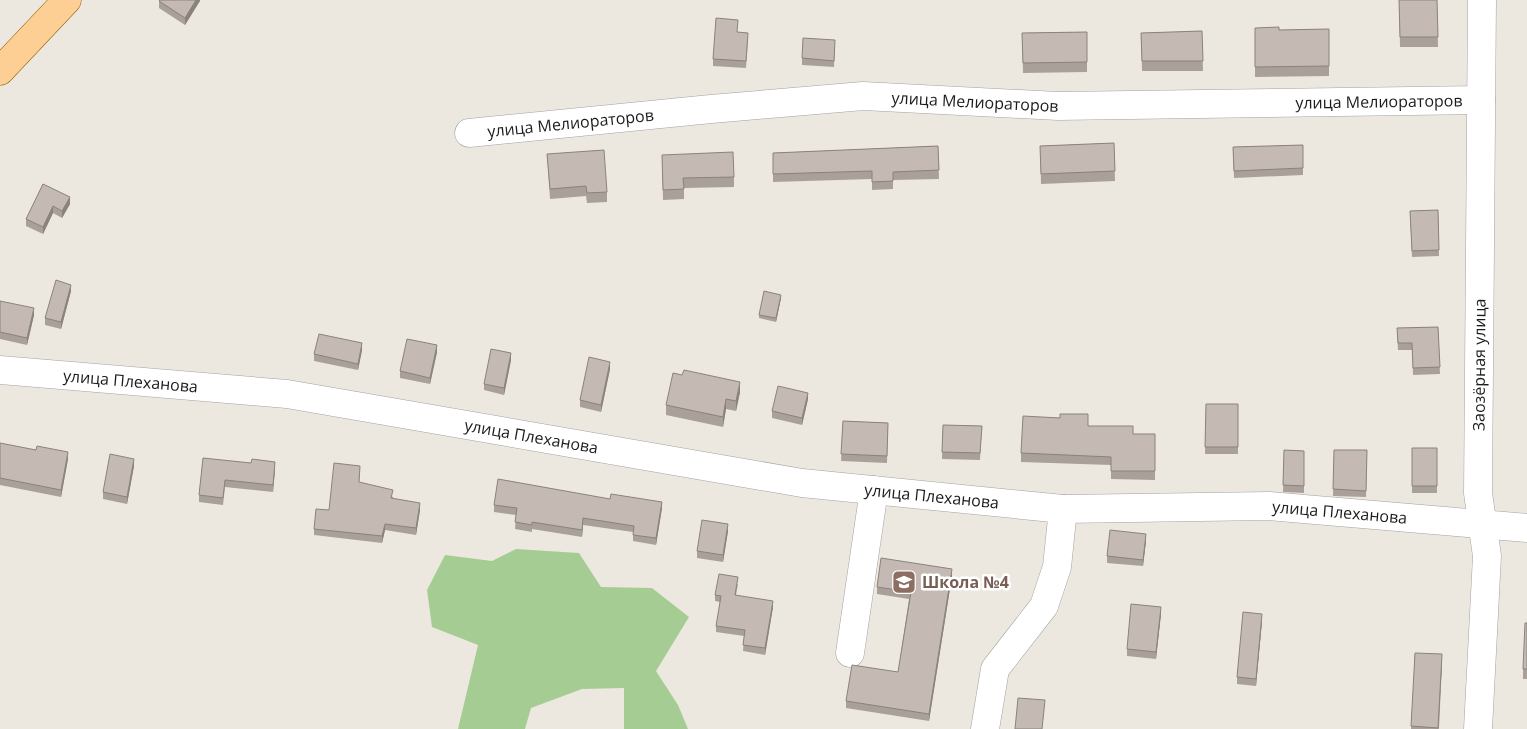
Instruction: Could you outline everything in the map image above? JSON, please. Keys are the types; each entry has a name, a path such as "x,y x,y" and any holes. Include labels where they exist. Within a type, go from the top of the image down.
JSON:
{"main road":[{"path":"0,71 67,0"}],"street":[{"name":"Заозёрная улица","path":"1478,729 1487,556 1478,493 1482,0"},
{"name":"улица Мелиораторов","path":"469,133 711,108 863,96 1058,106 1481,100"},
{"name":"улица Плеханова","path":"0,370 287,394 802,483 1063,509 1269,506 1527,528"},
{"path":"850,653 874,490"},
{"path":"986,729 995,669 1044,606 1057,567 1063,509"}],"green space":[{"path":"516,549 579,553 601,587 652,588 689,617 656,671 678,705 688,729 624,729 624,688 582,689 531,708 525,729 458,729 478,645 432,627 427,590 445,555 492,561"}],"building":[{"path":"160,0 196,0 185,18"},
{"path":"1399,0 1437,0 1438,37 1400,37"},
{"path":"716,18 738,20 737,32 748,33 746,61 713,59"},
{"path":"1279,27 1279,30 1329,29 1329,66 1255,67 1255,28"},
{"path":"1202,31 1203,61 1142,61 1141,33"},
{"path":"1087,32 1087,62 1023,63 1022,33"},
{"path":"803,38 835,40 834,61 802,58"},
{"path":"1114,143 1115,171 1041,174 1040,146"},
{"path":"1303,145 1303,168 1234,171 1233,147"},
{"path":"938,146 939,170 893,172 893,181 872,182 872,171 773,174 773,153"},
{"path":"604,150 607,192 587,193 586,186 550,189 547,154"},
{"path":"733,152 734,177 683,178 684,189 663,190 662,155"},
{"path":"43,184 70,197 62,211 53,206 43,227 26,219"},
{"path":"1438,210 1439,250 1412,251 1410,211"},
{"path":"56,280 71,285 61,322 45,318"},
{"path":"764,291 781,295 776,318 759,315"},
{"path":"0,301 34,308 27,338 0,332"},
{"path":"1438,327 1440,367 1413,368 1412,343 1398,343 1397,328"},
{"path":"319,334 362,343 358,364 314,354"},
{"path":"407,339 437,345 430,378 400,371"},
{"path":"491,349 511,353 504,388 484,384"},
{"path":"589,357 610,362 601,405 580,400"},
{"path":"684,370 740,382 736,401 726,399 723,417 666,405 673,373 682,375"},
{"path":"778,386 808,393 802,418 772,411"},
{"path":"1206,404 1238,404 1238,447 1205,447"},
{"path":"1060,414 1088,414 1088,426 1133,426 1133,434 1155,434 1155,471 1111,471 1111,457 1021,453 1023,416 1060,418"},
{"path":"843,421 888,423 887,456 841,454"},
{"path":"943,425 982,426 980,453 942,452"},
{"path":"0,443 36,450 37,446 68,452 61,490 0,478"},
{"path":"1412,448 1437,448 1437,486 1412,486"},
{"path":"1284,450 1304,451 1304,486 1283,485"},
{"path":"1334,450 1367,450 1366,491 1333,489"},
{"path":"110,454 134,459 127,497 103,492"},
{"path":"203,458 251,463 252,459 275,462 273,485 225,480 223,498 199,495"},
{"path":"334,463 360,466 359,482 393,490 391,498 420,503 416,528 385,524 382,536 314,529 316,509 329,510"},
{"path":"498,479 610,499 611,494 662,502 656,538 633,535 634,526 583,518 582,530 532,522 532,525 515,522 517,508 494,505"},
{"path":"702,520 728,524 723,555 697,551"},
{"path":"1110,530 1146,534 1143,560 1107,556"},
{"path":"881,558 952,569 929,714 846,701 852,665 898,672 911,592 877,587"},
{"path":"719,574 738,577 735,595 773,601 765,648 743,645 745,630 716,626 721,596 715,595"},
{"path":"1131,604 1161,607 1156,652 1127,649"},
{"path":"1243,612 1262,614 1256,679 1237,677"},
{"path":"1525,623 1527,623 1527,669 1523,669"},
{"path":"1415,653 1442,654 1438,728 1411,726"},
{"path":"1018,698 1045,700 1042,729 1015,729"}],"place":[{"name":"Школа №4","path":"904,582"}]}
